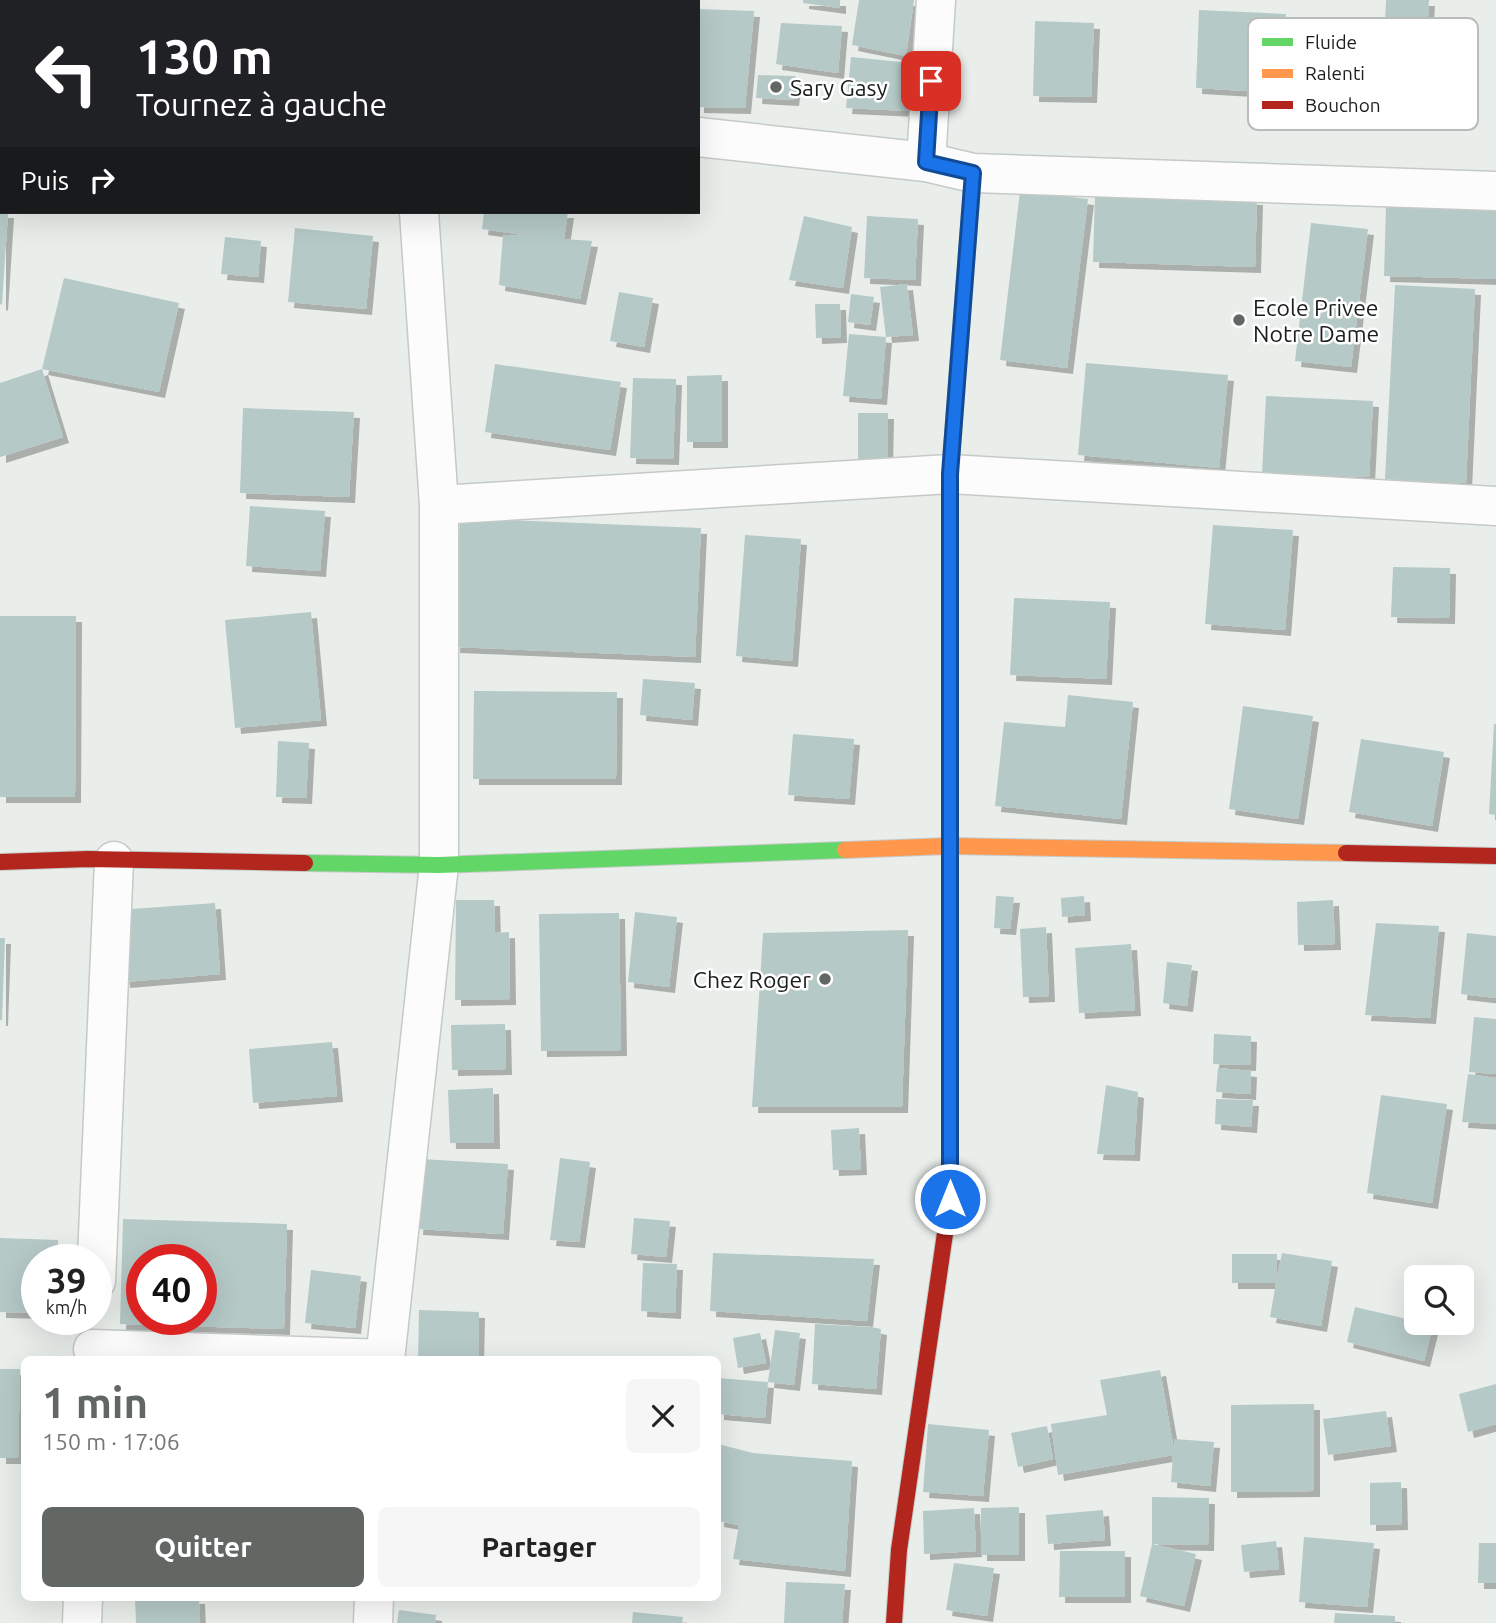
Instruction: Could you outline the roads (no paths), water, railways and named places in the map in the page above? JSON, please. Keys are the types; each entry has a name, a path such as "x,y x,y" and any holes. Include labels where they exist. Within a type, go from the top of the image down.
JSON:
{"street":[{"path":"926,162 936,0"},
{"path":"700,137 926,162 973,173 1496,191"},
{"path":"894,1623 899,1550 950,1199 950,474 973,173"},
{"path":"385,1356 439,865 439,505 419,214"},
{"path":"439,505 950,474 1496,506"},
{"path":"0,862 88,859 439,865 949,846 1496,856"},
{"path":"98,1244 114,861"},
{"path":"94,1343 330,1356"},
{"path":"82,1623 83,1601"},
{"path":"373,1623 374,1601"}],"place":[{"name":"Sary Gasy","path":"776,87"},
{"name":"Ecole Privee Notre Dame","path":"1239,320"},
{"name":"Chez Roger","path":"825,979"}]}
